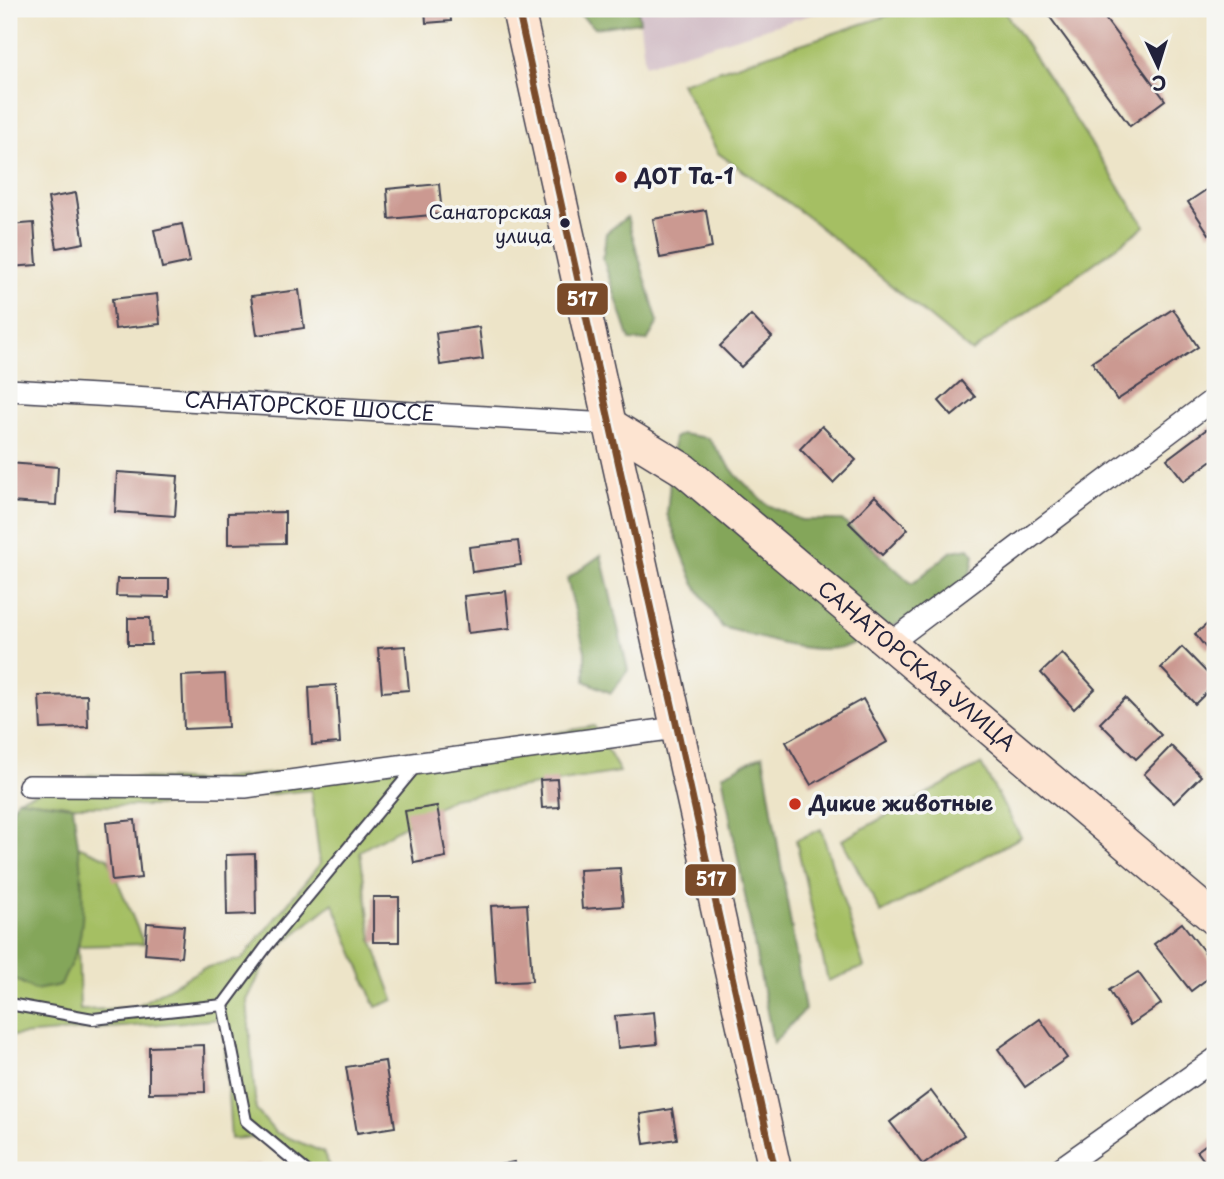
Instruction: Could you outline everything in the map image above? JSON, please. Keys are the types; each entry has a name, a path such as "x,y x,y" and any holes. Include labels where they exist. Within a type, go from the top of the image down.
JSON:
{"main road":[{"path":"518,9 775,1170"},
{"name":"САНАТОРСКАЯ УЛИЦА","path":"609,424 684,470 1215,919"}],"street":[{"name":"САНАТОРСКОЕ ШОССЕ","path":"9,390 609,424"},
{"path":"890,644 1215,398"},
{"path":"29,786 245,787 676,728"},
{"path":"1058,1170 1214,1061"}],"lane":[{"path":"9,1004 93,1019 223,1005 266,947 418,764"},
{"path":"223,1005 246,1121 305,1170"}],"shaded area":[{"path":"638,9 830,9 645,65"}],"green space":[{"path":"577,9 638,9 640,22 595,28"},
{"path":"908,9 1003,9 1145,226 972,352 805,215 718,153 681,83"},
{"path":"627,217 658,322 647,341 630,340 603,259 606,233"},
{"path":"681,434 708,438 737,476 766,504 801,520 842,520 912,584 952,551 969,548 974,555 971,571 949,593 931,605 868,638 838,648 794,646 722,627 694,583 667,514 674,438"},
{"path":"601,555 628,670 611,693 585,681 585,651 567,579"},
{"path":"594,726 620,772 453,798 360,851 372,940 394,1000 376,1007 333,903 270,954 247,1000 256,1110 275,1132 323,1152 332,1170 309,1170 259,1137 231,1139 223,1019 9,1036 9,976 35,990 82,897 78,846 108,858 144,944 78,946 80,1010 133,1008 204,968 242,959 320,864 311,790 154,806 73,806 17,799 90,775 201,781 396,760"},
{"path":"763,755 805,1010 773,1043 722,775"},
{"path":"981,764 1021,837 881,913 842,840"},
{"path":"17,799 73,806 82,876 83,911 74,956 61,985 35,990 9,976 9,819"},
{"path":"821,829 864,967 828,981 796,840"}],"building":[{"path":"425,9 450,9 451,21 426,23"},
{"path":"1044,9 1098,9 1165,100 1130,126"},
{"path":"439,184 442,214 389,219 387,189"},
{"path":"1215,184 1215,230 1209,234 1188,202"},
{"path":"76,193 84,243 57,248 48,198"},
{"path":"706,210 712,248 660,258 653,219"},
{"path":"34,223 37,265 9,267 9,225"},
{"path":"182,224 190,262 162,268 154,230"},
{"path":"299,290 304,328 257,335 251,296"},
{"path":"157,294 160,324 115,329 112,299"},
{"path":"1173,309 1198,347 1117,400 1092,362"},
{"path":"751,315 772,337 741,367 720,346"},
{"path":"479,327 483,359 440,365 436,333"},
{"path":"961,381 975,397 952,416 939,401"},
{"path":"1215,423 1215,458 1184,481 1167,459"},
{"path":"822,426 856,460 833,483 800,449"},
{"path":"9,463 58,467 56,505 9,502"},
{"path":"117,472 178,476 175,516 115,512"},
{"path":"875,496 908,529 882,555 849,523"},
{"path":"285,512 285,543 228,544 228,513"},
{"path":"518,541 521,565 472,572 469,547"},
{"path":"117,579 169,579 169,597 116,596"},
{"path":"506,591 510,628 468,633 464,596"},
{"path":"128,618 150,618 151,645 128,645"},
{"path":"1215,618 1215,643 1207,649 1195,634"},
{"path":"405,646 409,690 382,692 378,648"},
{"path":"1182,647 1215,681 1195,704 1161,668"},
{"path":"1062,653 1095,689 1074,709 1041,673"},
{"path":"225,674 228,727 184,729 182,676"},
{"path":"336,685 340,743 312,745 309,687"},
{"path":"87,695 88,727 41,729 39,696"},
{"path":"1125,698 1161,735 1136,759 1100,723"},
{"path":"863,699 887,742 811,785 786,742"},
{"path":"1171,746 1201,776 1174,803 1144,774"},
{"path":"557,779 559,807 542,808 540,780"},
{"path":"437,806 446,857 414,863 405,811"},
{"path":"135,820 141,878 112,881 106,823"},
{"path":"255,854 256,914 227,915 226,855"},
{"path":"620,868 623,906 582,909 579,870"},
{"path":"373,897 399,897 399,942 373,942"},
{"path":"527,904 532,981 496,983 491,906"},
{"path":"147,923 184,926 181,957 145,954"},
{"path":"1182,923 1215,966 1215,973 1191,991 1154,944"},
{"path":"1138,972 1161,1004 1130,1025 1109,990"},
{"path":"654,1012 657,1044 618,1048 615,1016"},
{"path":"1040,1019 1067,1058 1025,1087 998,1049"},
{"path":"204,1045 205,1092 149,1093 149,1047"},
{"path":"385,1061 395,1127 357,1133 346,1067"},
{"path":"931,1091 964,1135 923,1165 890,1122"},
{"path":"672,1109 677,1139 644,1144 640,1114"},
{"path":"1215,1138 1215,1170 1211,1170 1197,1151"},
{"path":"514,1162 516,1170 480,1170 480,1169"},
{"path":"260,1164 260,1170 217,1169"}],"transit line":[{"name":"517","path":"518,9 775,1170"}],"place":[{"name":"ДОТ Та-1","path":"621,177"},
{"name":"Санаторская улица","path":"565,223"},
{"name":"Дикие животные","path":"795,804"}]}
